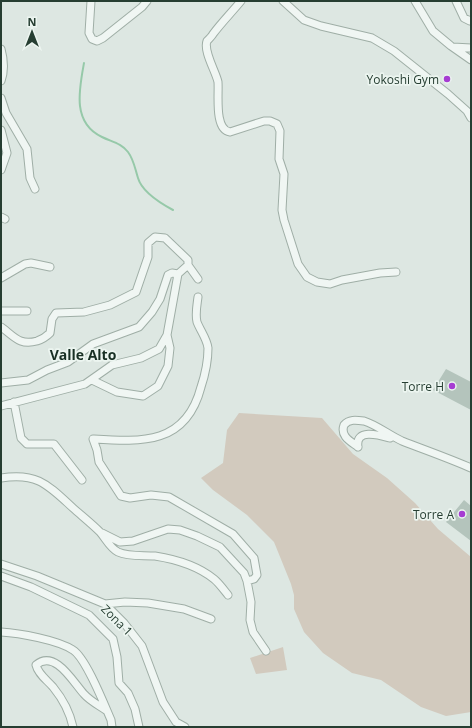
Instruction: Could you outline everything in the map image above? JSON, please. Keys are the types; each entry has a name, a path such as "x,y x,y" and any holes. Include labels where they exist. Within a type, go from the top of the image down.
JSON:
{"street":[{"path":"91,1 89,33 92,39 97,40 103,38 142,7 147,1"},
{"path":"241,1 207,41 206,48 218,82 220,119 226,132 230,132 264,120 270,120 277,124 280,131 279,159 284,174 282,210 298,264 307,278 317,282 330,284 342,280 380,273 396,272"},
{"path":"283,1 304,20 321,26 372,38 394,51 448,94 467,111 471,118"},
{"path":"415,1 433,32 471,60"},
{"path":"456,1 464,18 470,21 471,20"},
{"path":"451,46 471,48"},
{"path":"1,49 4,61 1,81"},
{"path":"1,98 6,113 27,149 30,178 34,189"},
{"path":"1,130 7,153 1,170"},
{"path":"1,327 23,343 44,339 50,333 52,319 56,313 84,312 110,305 136,292 148,256 148,243 155,237 165,238 188,260 188,265 198,279"},
{"path":"1,278 25,264 31,263 50,267"},
{"path":"1,406 85,384 112,365 140,358 159,350 167,335 178,274 188,265"},
{"path":"1,383 28,380 47,370 68,362 93,344 139,327 152,312 160,299 168,275 172,272 178,274"},
{"path":"198,297 197,322 208,348 204,376 198,398 188,416 172,432 158,437 122,441 93,439 99,462 121,496 130,498 151,495 169,498 233,534 254,558 257,574 254,578 247,581"},
{"path":"1,311 27,311"},
{"path":"92,380 117,392 143,396 158,386 168,366 170,348 167,335"},
{"path":"14,402 22,438 27,444 54,444 82,480"},
{"path":"401,440 374,434 366,434 358,439 358,447 345,437 343,428 348,421 354,420 365,422 401,440 471,468"},
{"path":"1,478 15,476 28,477 39,481 51,488 100,532 109,546 118,552 127,555 155,556 178,561 200,570 214,579 228,595"},
{"path":"100,532 120,542 133,541 168,529 180,530 220,547 244,573 251,602 250,620 253,632 266,651"},
{"name":"Zona 1","path":"1,564 37,576 105,604 124,623 142,646 164,702 176,724 186,727"},
{"path":"1,576 31,587 89,615 113,639 117,656 119,683 128,693 135,709 139,727"},
{"path":"105,604 125,602 162,605 184,609 211,619"},
{"path":"1,632 50,641 73,650 83,660 111,720 112,727"},
{"path":"73,727 68,710 54,688 37,670 36,665 40,661 50,661 63,669 85,695 107,711"}],"shaded area":[{"path":"239,413 322,418 353,454 387,478 415,503 438,529 471,557 471,712 446,716 421,707 381,680 352,673 323,653 304,632 294,609 294,595 291,584 274,542 247,515 213,490 201,478 223,463 227,430"},
{"path":"283,647 287,670 256,674 250,658"}],"building":[{"name":"Torre H","path":"446,369 471,382 471,410 433,390"},
{"name":"Torre A","path":"464,500 471,506 471,541 446,522"}],"waterway":[{"path":"84,63 80,84 80,105 82,115 86,123 92,131 125,149 132,158 138,178 143,188 157,200 173,210"}],"place":[{"name":"Yokoshi Gym","path":"447,79"},
{"name":"Torre H","path":"452,386"},
{"name":"Torre A","path":"462,514"}],"district":[{"name":"Valle Alto","path":"83,354"}]}
